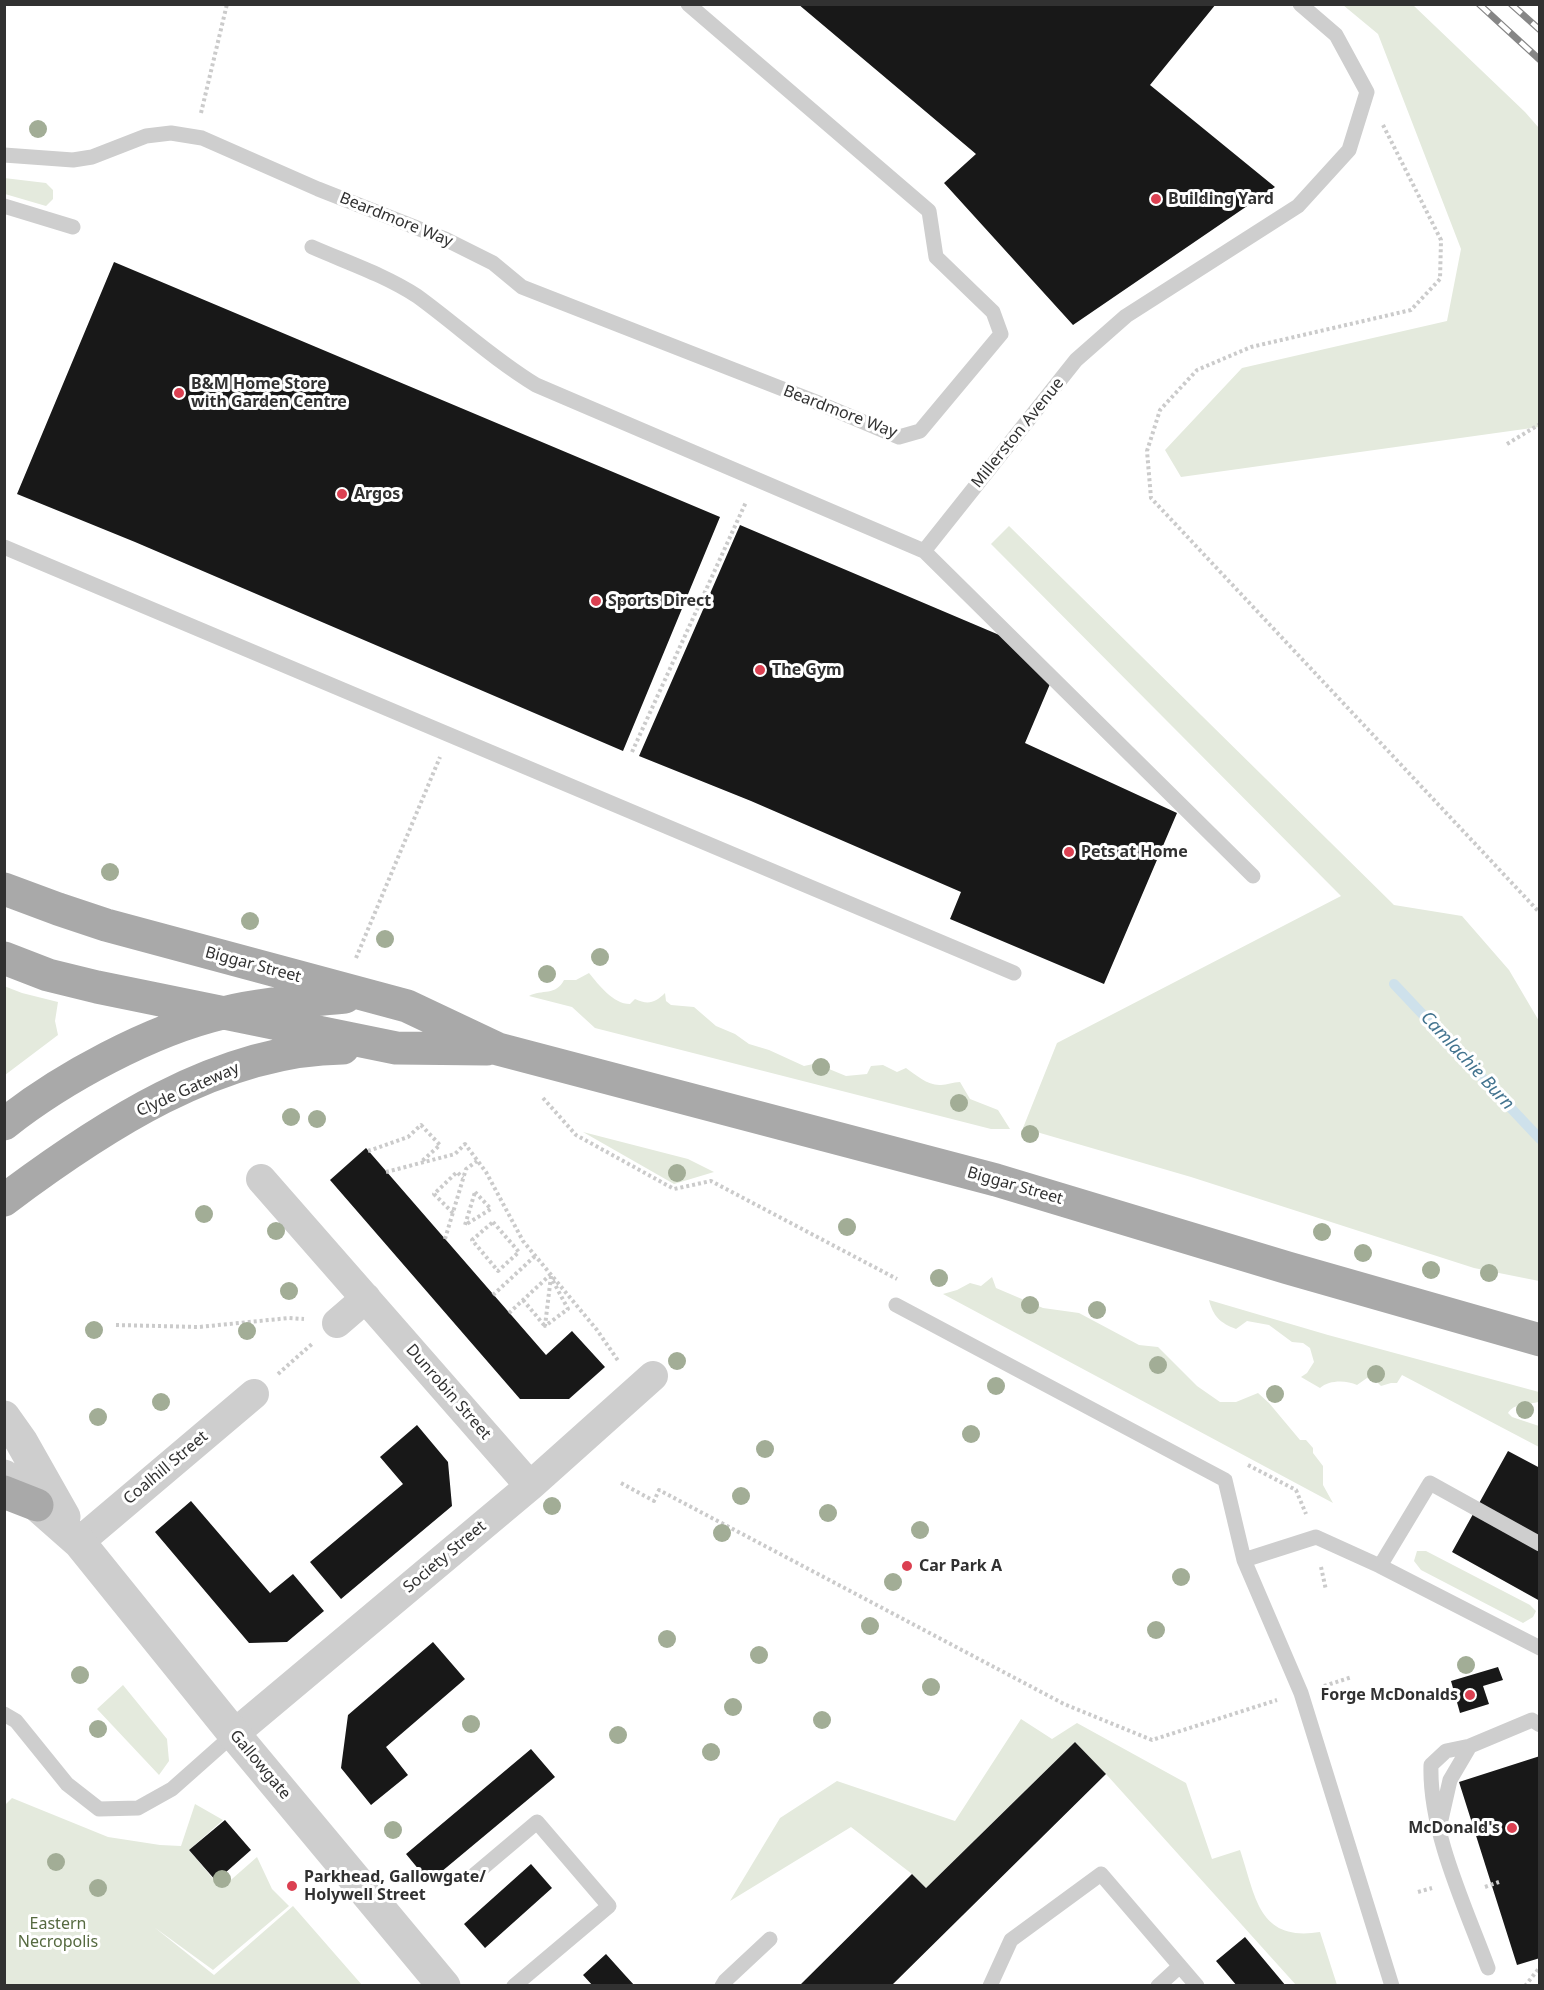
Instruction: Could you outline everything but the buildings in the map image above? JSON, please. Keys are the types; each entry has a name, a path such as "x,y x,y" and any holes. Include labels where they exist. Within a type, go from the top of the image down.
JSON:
{"main road":[{"name":"Biggar Street","path":"4,889 106,925 407,1006 498,1049 996,1180 1355,1288 1536,1337"},
{"name":"Biggar Street","path":"4,958 48,975 396,1048 498,1049"},
{"path":"4,1124 74,1078 149,1038 192,1021 265,1005 368,996"},
{"name":"Clyde Gateway","path":"4,1200 61,1157 114,1123 220,1072 266,1058 296,1052 326,1048 396,1048"},
{"path":"4,1492 37,1505"}],"street":[{"name":"Dunrobin Street","path":"261,1179 530,1486"},
{"path":"337,1323 366,1298"},
{"name":"Society Street","path":"234,1734 530,1486 646,1383"},
{"name":"Coalhill Street","path":"79,1542 254,1394"},
{"name":"Gallowgate","path":"4,1417 21,1441 79,1542 234,1734 444,1986"},
{"name":"Gallowgate","path":"4,1476 79,1542"}],"lane":[{"name":"Beardmore Way","path":"195,137 445,239 493,263 522,287 816,402 899,437 920,431 1001,334 993,312 936,257 929,211 688,4"},
{"path":"1300,4 1336,36 1367,92"},
{"name":"Millerston Avenue","path":"924,551 1076,360 1126,316 1298,206 1349,150 1367,92"},
{"path":"4,155 73,160 92,157 146,136 171,133 195,137"},
{"path":"4,206 73,227"},
{"path":"312,247 397,284 416,296 512,371 536,385 924,551 1253,876"},
{"path":"4,547 1014,974"},
{"path":"896,1305 1225,1480 1244,1560 1301,1693 1392,1986"},
{"path":"1380,1566 1430,1483 1539,1544"},
{"path":"1244,1560 1316,1537 1380,1566 1539,1648"},
{"path":"4,1714 16,1721 67,1784 99,1809 138,1808 161,1796 234,1734"},
{"path":"1488,1968 1439,1830 1430,1790 1431,1765 1446,1751 1470,1746 1532,1720 1539,1725"},
{"path":"1439,1830 1450,1780 1470,1746"},
{"path":"473,1876 537,1822 609,1906 514,1986"},
{"path":"990,1986 1011,1940 1101,1874 1197,1986"},
{"path":"722,1986 770,1939"},
{"path":"1158,1986 1180,1966"}],"path":[{"path":"195,137 227,4"},
{"path":"1367,92 1440,240 1440,279 1411,310 1251,347 1197,370 1160,410 1147,451 1151,498 1539,913"},
{"path":"1508,444 1539,424"},
{"path":"632,752 756,479"},
{"path":"364,940 449,735"},
{"path":"368,1150 408,1137 421,1125 440,1145 420,1163"},
{"path":"386,1172 455,1154 465,1144 486,1172 523,1241 550,1276 646,1383"},
{"path":"445,1239 466,1168 477,1161"},
{"path":"453,1213 434,1194 457,1172 464,1179"},
{"path":"475,1191 490,1209 465,1225 469,1214 475,1191"},
{"path":"493,1222 519,1252 498,1271 472,1240 493,1222"},
{"path":"493,1295 535,1256"},
{"path":"509,1313 550,1276"},
{"path":"544,1326 550,1276"},
{"path":"544,1326 568,1309 550,1276"},
{"path":"523,1300 544,1326"},
{"path":"116,1325 199,1327 289,1318 337,1323"},
{"path":"254,1394 337,1323"},
{"path":"621,1483 654,1501 659,1490 1064,1704 1152,1740 1352,1677"},
{"path":"1478,1889 1499,1882"},
{"path":"1525,1986 1539,1967"}],"green space":[{"path":"1343,5 1413,5 1539,128 1539,427 1181,477 1165,450 1242,368 1447,321 1461,249 1378,34"},
{"path":"4,178 46,183 53,190 53,199 46,206 5,194"},
{"path":"1009,526 1394,905 1462,916 1509,970 1539,1021 1539,1281 1474,1268 1191,1177 1023,1128 1057,1043 1341,896 991,544"},
{"path":"589,973 607,993 618,1001 630,1004 635,999 651,1002 665,993 666,1001 671,1005 694,1007 716,1026 735,1034 749,1044 769,1050 804,1066 827,1061 829,1069 846,1076 867,1074 871,1066 883,1065 897,1072 906,1068 931,1084 943,1085 960,1082 970,1099 998,1110 1010,1129 991,1129 595,1028 572,1007 529,996 553,990 564,980 576,980"},
{"path":"4,986 58,1002 55,1021 58,1035 5,1075"},
{"path":"583,1132 688,1159 714,1172 674,1184"},
{"path":"992,1277 996,1288 1043,1308 1079,1313 1139,1345 1158,1347 1197,1386 1220,1402 1236,1402 1258,1393 1300,1440 1306,1440 1313,1448 1313,1453 1323,1466 1323,1485 1333,1503 943,1294 970,1283 981,1286"},
{"path":"1209,1300 1539,1392 1539,1402 1518,1406 1508,1413 1512,1417 1539,1426 1539,1447 1402,1375 1397,1383 1381,1386 1367,1378 1357,1385 1338,1382 1328,1383 1320,1388 1301,1377 1307,1373 1314,1362 1310,1348 1303,1343 1292,1342 1269,1325 1247,1321 1236,1329 1230,1327 1215,1315"},
{"path":"1417,1551 1426,1551 1530,1605 1536,1611 1533,1617 1523,1623 1421,1570 1414,1561"},
{"path":"123,1685 167,1739 169,1761 159,1775 97,1709"},
{"path":"1021,1719 1052,1739 1077,1723 1186,1783 1212,1859 1240,1850 1256,1899 1263,1912 1272,1923 1284,1930 1299,1933 1320,1932 1337,1985 1296,1985 1075,1742 926,1888 912,1874 851,1827 730,1901 780,1818 837,1781 955,1821"},
{"name":"Eastern Necropolis","path":"12,1798 108,1837 181,1846 195,1804 223,1820 189,1850 215,1881 224,1886 257,1857 272,1889 289,1906 213,1970 154,1927 214,1975 293,1906 362,1985 5,1985 4,1806"}],"waterway":[{"name":"Camlachie Burn","path":"1394,984 1540,1139"}],"railway":[{"path":"1479,4 1540,60"},
{"path":"1511,4 1540,30"}],"place":[{"name":"Building Yard","path":"1156,199"},
{"name":"B&M Home Store with Garden Centre","path":"179,393"},
{"name":"Argos","path":"342,494"},
{"name":"Sports Direct","path":"596,601"},
{"name":"The Gym","path":"760,670"},
{"name":"Pets at Home","path":"1069,852"},
{"name":"Car Park A","path":"907,1566"},
{"name":"Forge McDonalds","path":"1470,1695"},
{"name":"McDonald's","path":"1512,1828"},
{"name":"Parkhead, Gallowgate/ Holywell Street","path":"292,1886"}]}
